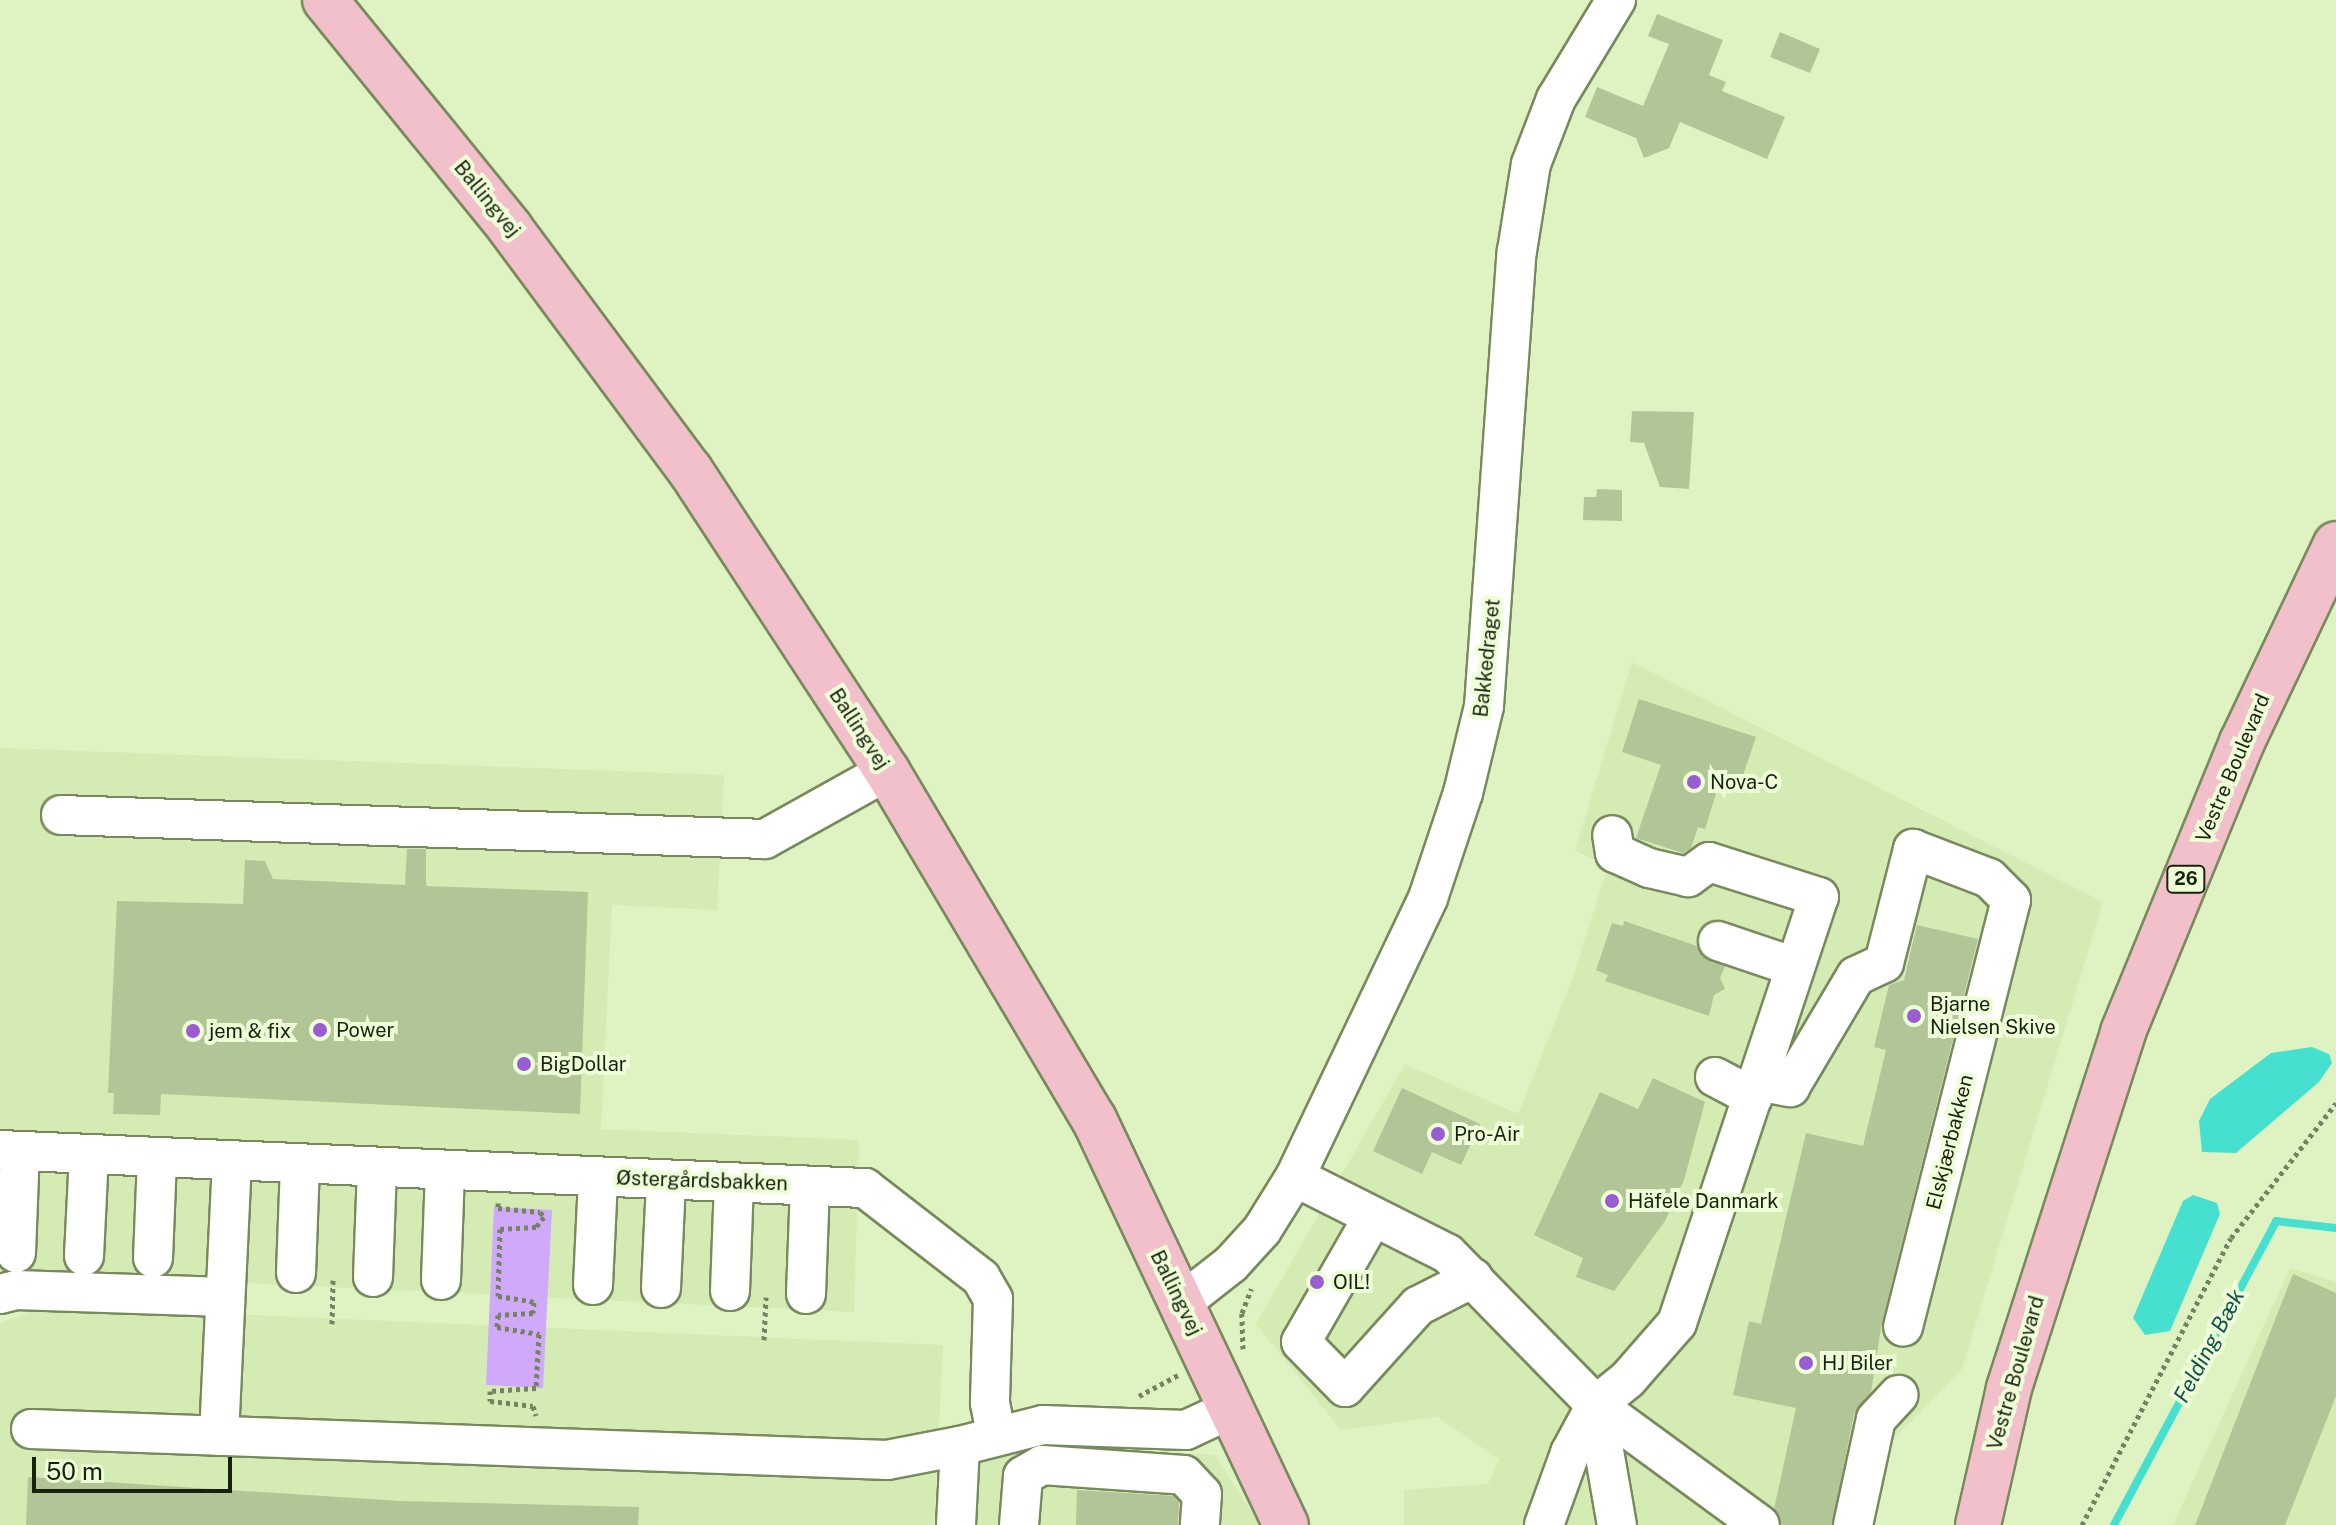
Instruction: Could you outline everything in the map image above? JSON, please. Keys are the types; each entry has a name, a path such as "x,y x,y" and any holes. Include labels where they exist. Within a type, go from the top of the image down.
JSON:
{"main road":[{"name":"Ballingvej","path":"325,0 510,228 690,470 887,771 1094,1119 1286,1525"},
{"name":"Vestre Boulevard","path":"1978,1525 2009,1388 2065,1225 2123,1032 2242,742 2336,544"},
{"name":"Vestre Boulevard","path":"2009,1525 2065,1225"}],"street":[{"name":"Bakkedraget","path":"1180,1304 1231,1264 1262,1230 1295,1177 1428,898 1463,793 1484,706 1517,251 1531,164 1556,99 1616,0"},
{"path":"61,815 765,839 887,771"},
{"path":"1544,1525 1570,1453 1596,1405 1628,1379 1677,1323 1819,897 1709,862 1688,877 1649,868 1615,853 1612,835"},
{"name":"Elskjærbakken","path":"1756,1089 1790,1087 1856,976 1884,963 1913,849 1989,878 2011,900 1903,1327"},
{"path":"1718,941 1795,967"},
{"path":"1715,1077 1756,1089"},
{"path":"10,1151 16,1253"},
{"name":"Østergårdsbakken","path":"10,1151 865,1188 981,1278 993,1299 990,1403 996,1435"},
{"path":"84,1256 89,1155"},
{"path":"153,1258 157,1158"},
{"path":"219,1436 232,1162"},
{"path":"296,1273 300,1164"},
{"path":"373,1277 377,1168"},
{"path":"441,1280 445,1171"},
{"path":"593,1285 598,1177"},
{"path":"1295,1177 1448,1254 1596,1405 1760,1525"},
{"path":"661,1288 666,1180"},
{"path":"734,1183 748,1294"},
{"path":"806,1294 810,1186"},
{"path":"1373,1217 1301,1342 1345,1387 1418,1306 1473,1278"},
{"path":"0,1294 16,1290 225,1297"},
{"path":"1853,1525 1876,1419 1898,1395"},
{"path":"1596,1405 1617,1525"},
{"path":"31,1429 887,1460 1043,1425 1186,1430 1231,1409"},
{"path":"956,1525 960,1446"},
{"path":"1019,1525 1023,1476 1042,1465 1184,1475 1202,1494 1200,1525"}],"path":[{"path":"2082,1525 2231,1238 2336,1103"},
{"path":"509,1197 498,1197 498,1208 540,1212 544,1217 536,1227 500,1229 498,1296 534,1302 533,1313 498,1315 497,1327 539,1334 536,1388 490,1391 490,1401 533,1406 537,1408 532,1418"},
{"path":"332,1324 333,1280"},
{"path":"748,1294 764,1340"}],"shaded area":[{"path":"1632,662 2103,902 1962,1369 1891,1442 1871,1525 1404,1525 1404,1490 1488,1484 1499,1459 1437,1417 1341,1430 1256,1324 1405,1064 1518,1114 1572,980 1608,866 1575,851"},
{"path":"0,748 724,775 717,910 612,905 601,1129 859,1140 854,1312 0,1271"},
{"path":"494,1207 552,1210 543,1388 486,1385"},
{"path":"2290,1268 2336,1282 2336,1525 2173,1525"},
{"path":"45,1306 943,1345 934,1525 0,1525 0,1323"},
{"path":"1036,1443 1215,1455 1260,1525 967,1525 968,1496 983,1458"}],"water":[{"path":"2312,1047 2329,1054 2332,1063 2319,1082 2236,1153 2202,1152 2199,1121 2210,1099 2271,1053"},
{"path":"2193,1195 2217,1203 2220,1214 2170,1331 2145,1335 2133,1318 2183,1201"}],"building":[{"path":"1657,14 1723,40 1709,75 1726,82 1722,91 1785,117 1767,159 1680,122 1669,148 1644,158 1636,138 1585,117 1597,87 1643,106 1669,44 1648,36"},
{"path":"1780,32 1820,49 1810,73 1770,57"},
{"path":"1632,411 1694,412 1689,489 1660,487 1644,443 1630,442"},
{"path":"1597,489 1622,490 1622,521 1583,520 1584,497 1596,497"},
{"path":"1639,699 1756,737 1739,787 1720,781 1705,829 1698,827 1691,848 1683,853 1636,838 1661,765 1622,752"},
{"path":"407,849 426,849 426,886 588,892 580,1114 161,1094 160,1115 113,1114 114,1093 108,1093 117,901 243,904 245,860 265,861 273,879 405,885"},
{"path":"1624,921 1697,946 1702,956 1725,966 1720,978 1725,989 1714,995 1709,1016 1605,981 1608,975 1596,970 1612,923 1623,926"},
{"path":"1917,925 1978,939 1882,1322 1871,1392 1854,1414 1832,1525 1782,1525 1774,1509 1796,1408 1733,1395 1749,1321 1761,1324 1806,1133 1863,1146 1886,1050 1874,1047 1889,985 1904,980"},
{"name":"Häfele Danmark","path":"1653,1078 1705,1102 1684,1180 1665,1221 1614,1291 1576,1277 1583,1258 1534,1235 1600,1092 1638,1109"},
{"path":"1402,1088 1480,1124 1461,1165 1432,1152 1422,1174 1373,1151"},
{"path":"2293,1274 2336,1293 2336,1396 2285,1525 2195,1525"},
{"path":"28,1477 400,1501 639,1507 638,1525 26,1525"},
{"path":"1077,1490 1174,1496 1179,1502 1178,1525 1076,1525"}],"waterway":[{"name":"Felding Bæk","path":"2114,1525 2276,1221 2336,1228"}],"place":[{"name":"Nova-C","path":"1694,782"},
{"name":"Bjarne Nielsen Skive","path":"1914,1016"},
{"name":"Power","path":"320,1030"},
{"name":"jem & fix","path":"193,1031"},
{"name":"BigDollar","path":"524,1064"},
{"name":"Pro-Air","path":"1438,1134"},
{"name":"Häfele Danmark","path":"1612,1201"},
{"name":"OIL!","path":"1317,1282"},
{"name":"HJ Biler","path":"1806,1363"}]}
